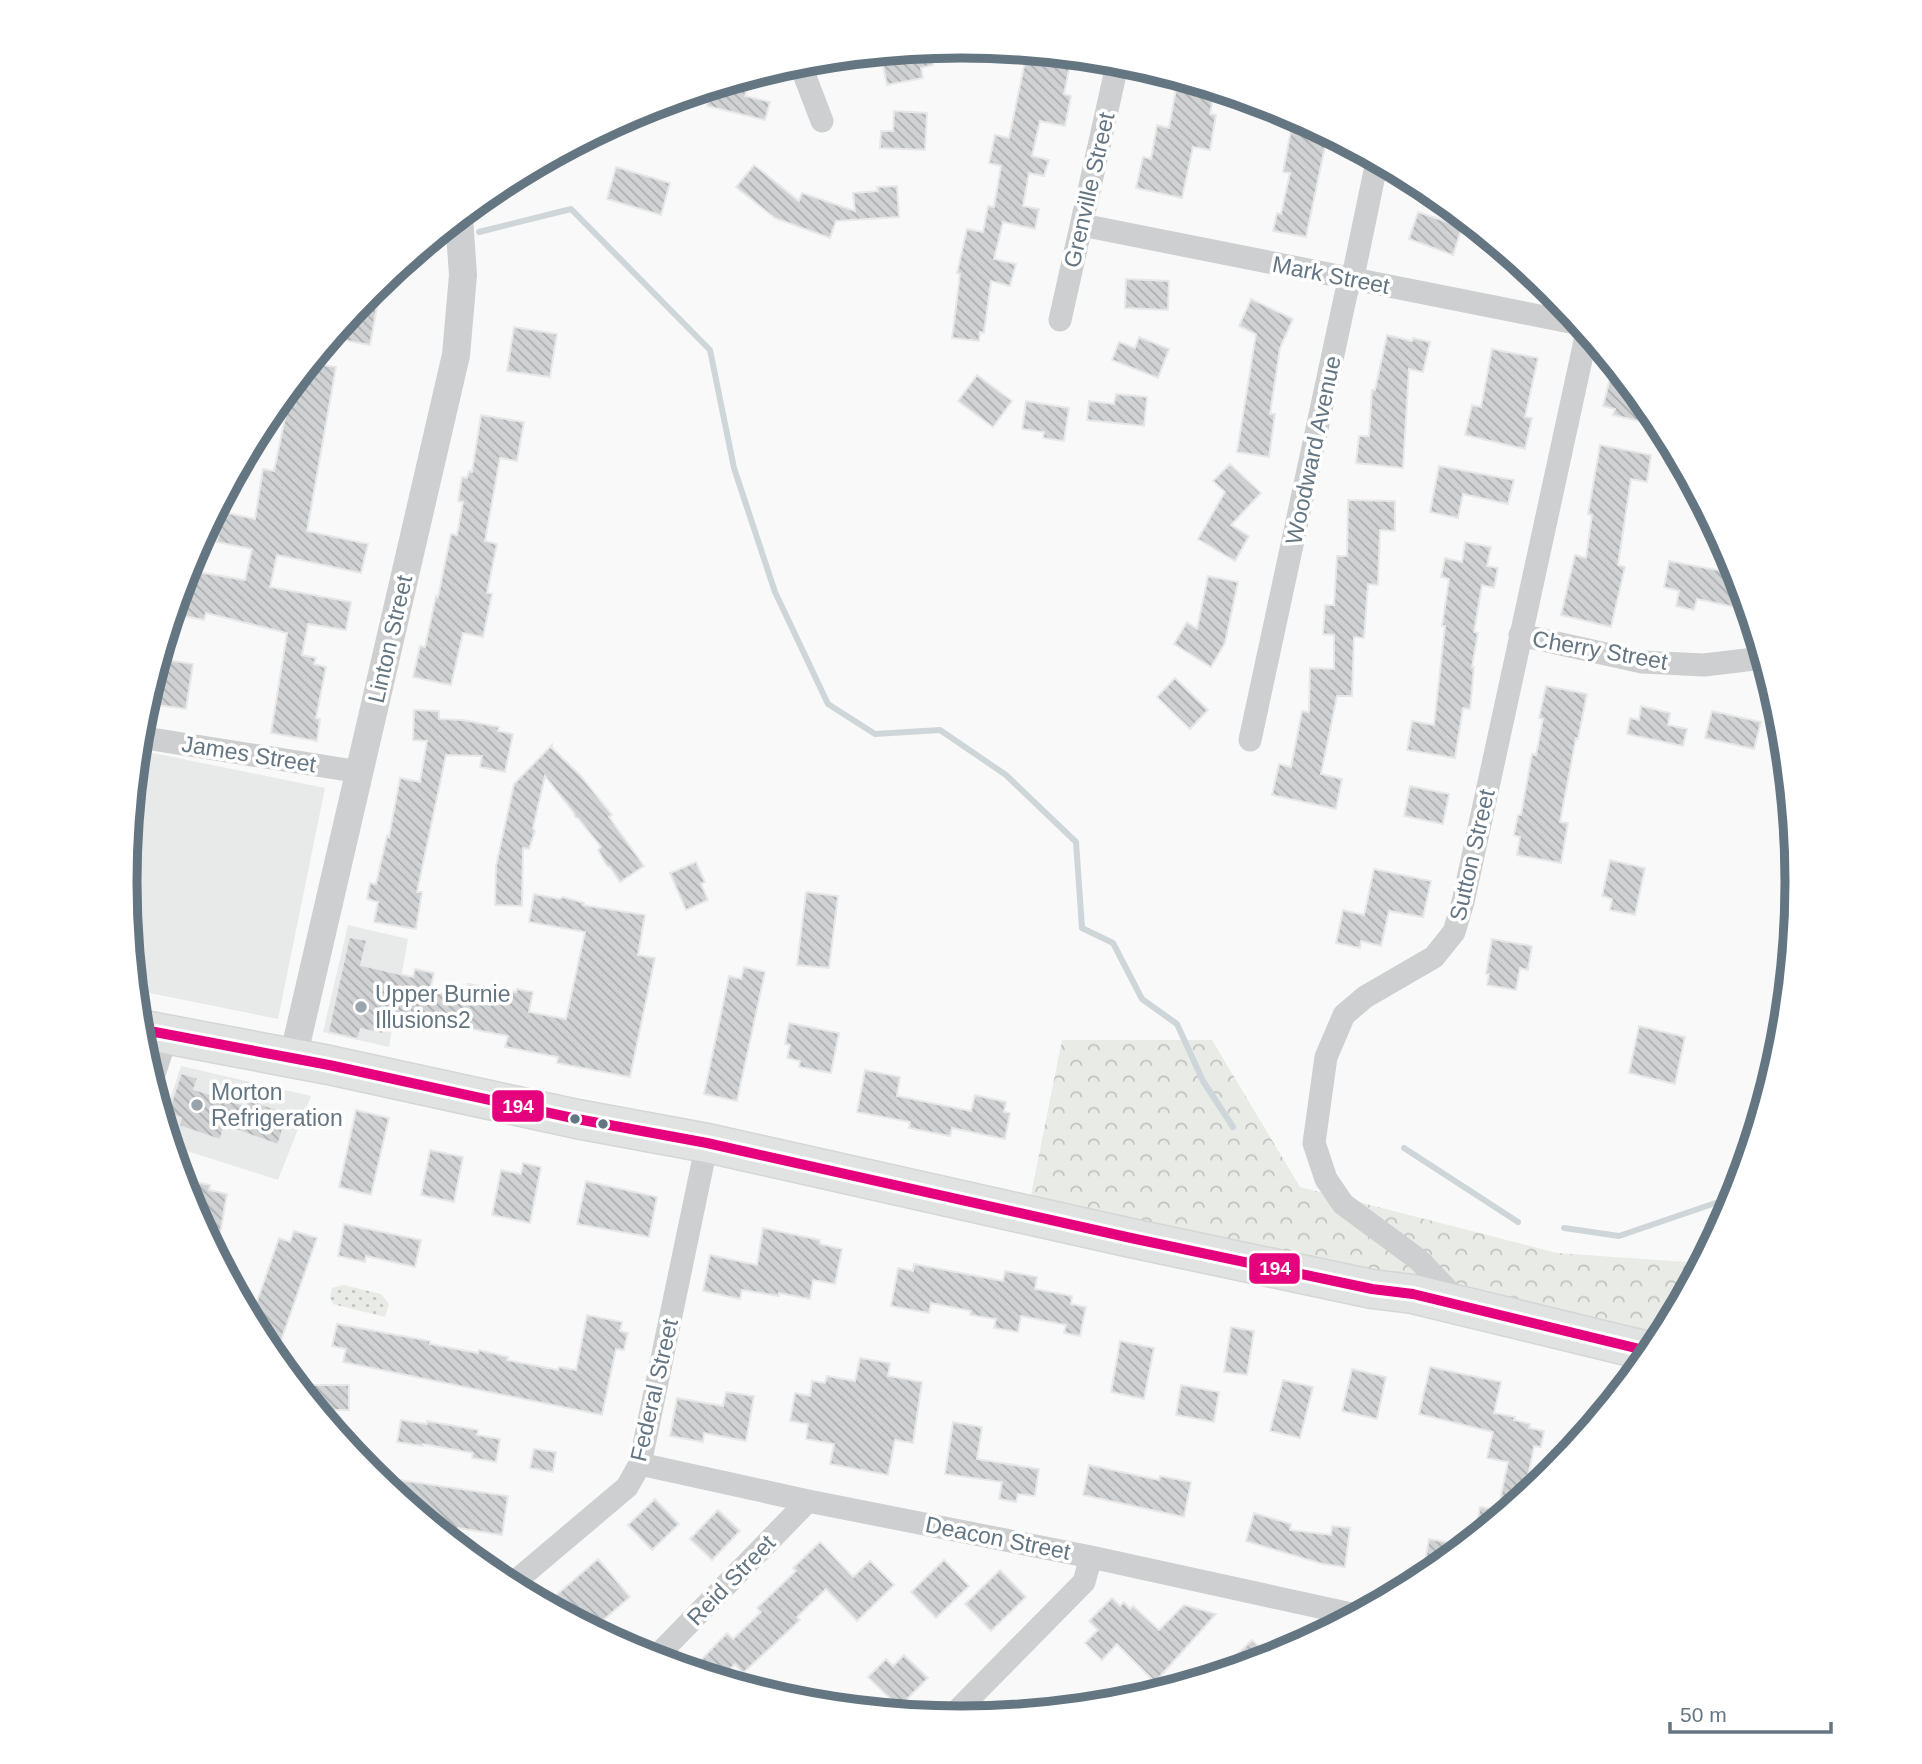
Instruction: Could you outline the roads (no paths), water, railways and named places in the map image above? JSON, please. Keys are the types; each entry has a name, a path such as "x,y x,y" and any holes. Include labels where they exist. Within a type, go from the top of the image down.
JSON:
{"highway":[{"path":"153,1032 293,1058 586,1121 707,1143 1131,1238 1463,1305 1640,1349"}],"street":[{"path":"804,73 822,121"},
{"name":"Grenville Street","path":"1060,320 1115,73"},
{"name":"Woodward Avenue","path":"1250,740 1375,169"},
{"name":"Mark Street","path":"1082,225 1564,321"},
{"name":"Linton Street","path":"293,1058 456,355 463,275 460,227"},
{"name":"Sutton Street","path":"1463,1305 1419,1260 1343,1204 1326,1179 1314,1143 1326,1057 1343,1015 1364,997 1434,957 1454,932 1463,902 1585,343"},
{"name":"Cherry Street","path":"1520,635 1642,662 1704,665 1754,659"},
{"name":"James Street","path":"150,739 360,772"},
{"name":"Federal Street","path":"520,1578 627,1487 640,1464 707,1143"},
{"name":"Deacon Street","path":"640,1464 1343,1612"},
{"name":"Reid Street","path":"663,1650 808,1501"},
{"path":"961,1706 1084,1581 1091,1557"}],"waterway":[{"path":"479,232 571,209 710,350 734,468 775,592 828,704 875,734 940,730 1006,775 1076,842 1082,928 1113,943 1142,999 1177,1024 1203,1081 1233,1127"},
{"path":"1404,1148 1518,1222"},
{"path":"1564,1228 1619,1236 1721,1201"}],"place":[{"name":"Upper Burnie Illusions2","path":"361,1007"},
{"name":"Morton Refrigeration","path":"197,1105"}]}
